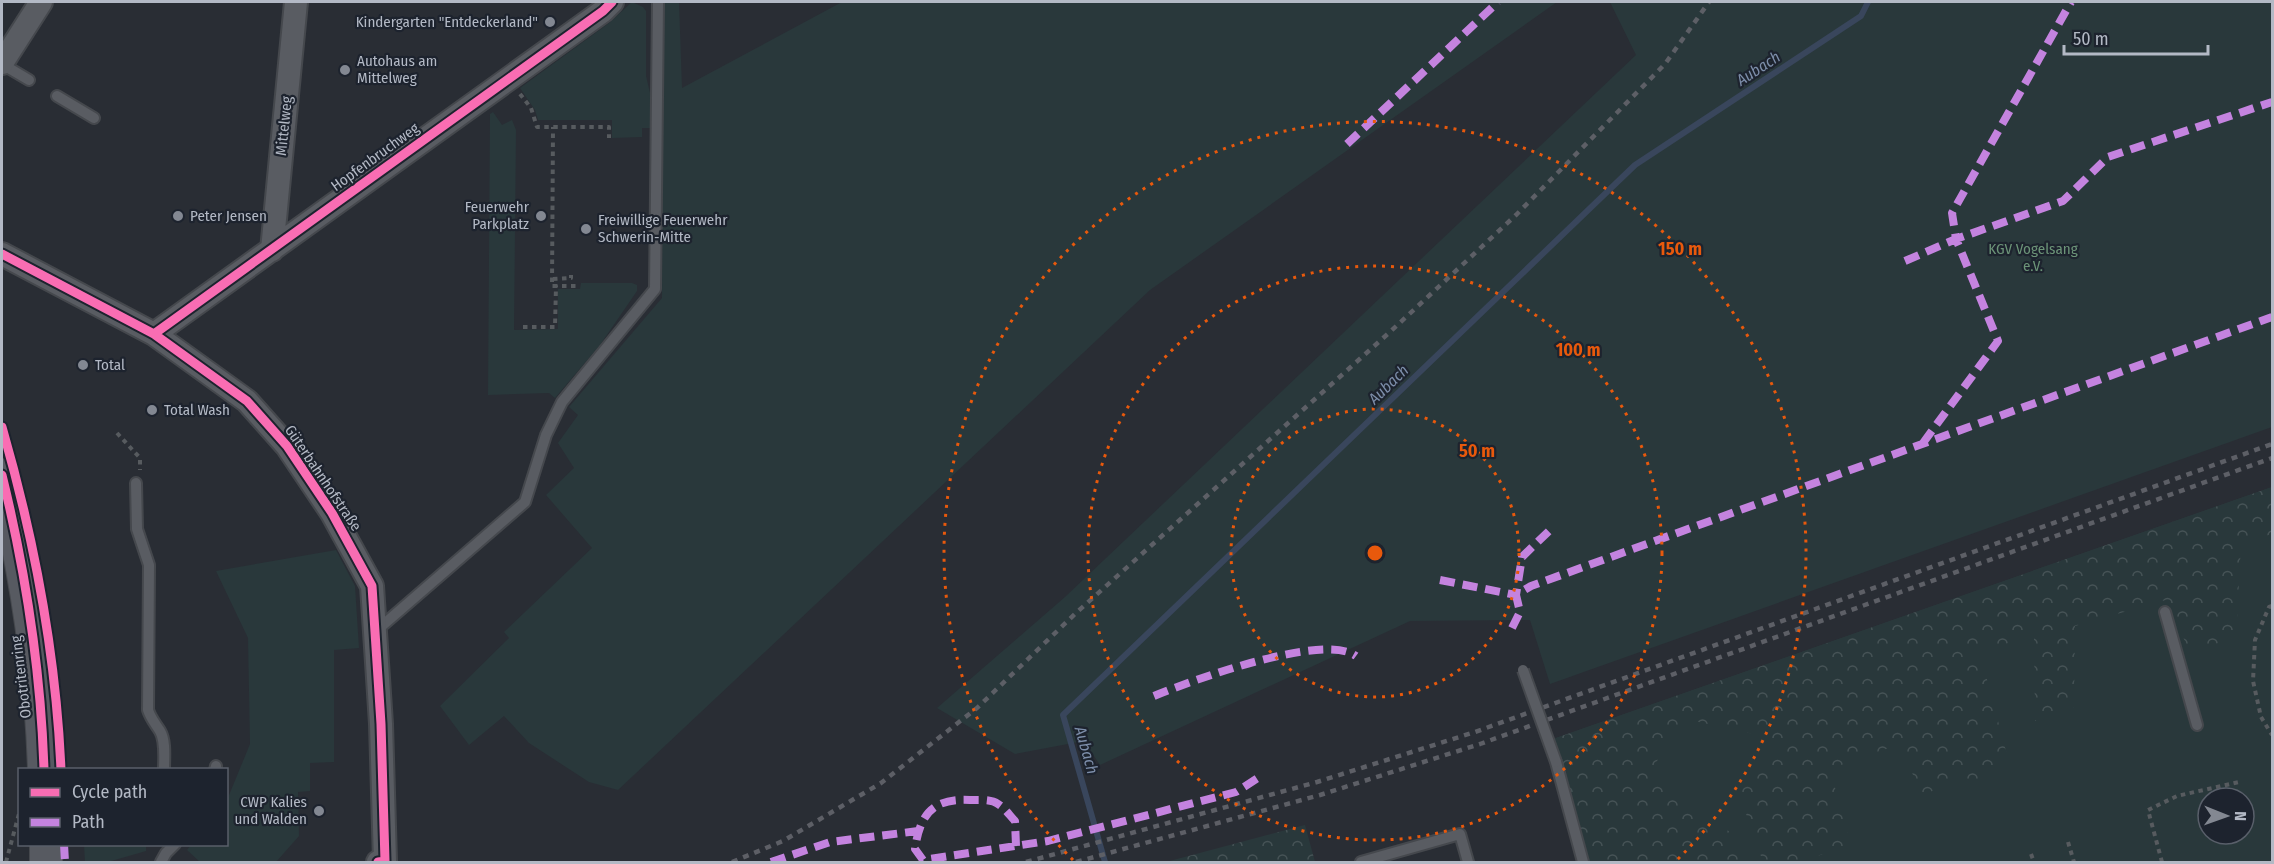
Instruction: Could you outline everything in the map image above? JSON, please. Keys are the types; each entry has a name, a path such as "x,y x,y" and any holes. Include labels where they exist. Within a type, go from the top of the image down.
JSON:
{"street":[{"path":"2,63 41,2"},
{"name":"Mittelweg","path":"272,250 297,2"},
{"name":"Hopfenbruchweg","path":"154,334 603,11 612,2"},
{"name":"Güterbahnhofstraße","path":"2,254 154,334 247,401 287,446 332,513 372,586 376,632 382,862"},
{"name":"Obotritenring","path":"2,475 36,658 44,768"},
{"path":"46,846 46,862"}],"lane":[{"path":"376,632 525,502 546,435 562,402 655,289 658,2"},
{"path":"2,63 29,80"},
{"path":"57,96 94,118"},
{"path":"136,483 137,529 149,565 148,710 163,741 164,768"},
{"path":"2165,612 2197,725"},
{"path":"1523,670 1556,762 1583,862"},
{"path":"1361,862 1460,834 1468,862"}],"path":[{"path":"514,87 531,108 537,127 609,127 609,138"},
{"path":"553,127 552,286 577,286"},
{"path":"553,279 572,278 571,275"},
{"path":"523,327 555,327 556,286"},
{"path":"117,433 140,458 136,483"},
{"path":"2272,606 2269,607 2255,640 2253,681 2261,717 2272,735"},
{"path":"2162,862 2148,810 2177,796 2240,782"},
{"path":"6,862 18,817"},
{"path":"2068,842 2074,862"},
{"path":"2031,854 2034,862"}],"green space":[{"path":"632,2 646,11 646,76 651,97 651,128 642,128 642,137 612,138 612,120 538,120 535,110 520,88 609,23"},
{"path":"663,2 679,2 682,88 842,2 1557,2 1150,290 618,790 589,782 529,743 504,716 469,745 440,706 509,638 504,632 592,548 546,495 574,468 558,443 578,415 569,407 662,298"},
{"name":"KGV Vogelsang e.V.","path":"1610,2 2272,2 2272,427 1550,684 1530,620 1410,621 1100,765 1084,741 1015,754 937,708 1065,597 1636,55"},
{"path":"493,112 502,125 512,120 516,130 514,330 558,329 558,289 580,289 581,283 632,283 637,285 637,291 600,345 555,398 549,393 488,395 490,114"},
{"path":"2272,487 2272,862 1588,862 1553,739"},
{"path":"2272,487 2272,534 2241,544 2236,639 2189,650 2166,600 2075,626 2074,707 2035,721 2034,634 1980,653 2011,770 1921,794 1900,744 1830,769 1850,843 1803,862 1763,862 1738,791 1781,740 1685,719 1649,773 1734,835 1745,862 1588,862 1553,739"},
{"path":"336,550 355,586 359,648 334,650 334,762 310,763 310,791 298,792 299,836 276,862 200,862 187,850 190,846 228,846 228,798 250,744 248,638 216,571"},
{"path":"1305,825 1315,862 1166,862"},
{"path":"84,846 146,846 146,851 108,862 85,862"}],"waterway":[{"name":"Aubach","path":"1105,862 1063,715 1635,165 1861,16 1868,2"}],"railway":[{"path":"732,862 783,841 881,783 977,708 1077,612 1391,331 1516,215 1665,64 1709,2"},
{"path":"1026,862 1317,782 1475,732 2272,444"},
{"path":"1076,862 1320,795 1480,744 2272,458"}],"marked path":[{"path":"1347,144 1498,2"},
{"path":"1905,261 1956,239 1952,213 2071,2"},
{"path":"1923,443 1998,341 1956,239 2063,201 2108,157 2272,102"},
{"path":"1512,628 1520,612 1516,595 1531,586 2272,317"},
{"path":"1440,580 1516,595 1522,557 1551,529"},
{"path":"1154,696 1225,670 1288,654 1316,650 1340,650 1356,656"},
{"path":"1016,846 1015,821 1001,806 995,802 981,800 958,800 938,805 931,810 921,826 915,849 923,860 1048,841 1236,792 1261,776"},
{"path":"771,862 830,842 918,831"},
{"path":"64,846 65,862"}],"cycle path":[{"path":"154,334 603,11 612,2"},
{"path":"2,254 154,334 247,401 287,446 332,513 372,586 381,724 385,861 378,862"},
{"path":"2,427 24,511 42,597 54,683 61,768"},
{"path":"2,475 31,621 44,768"}],"place":[{"name":"Kindergarten \"Entdeckerland\"","path":"550,22"},
{"name":"Autohaus am Mittelweg","path":"345,70"},
{"name":"Peter Jensen","path":"178,216"},
{"name":"Feuerwehr Parkplatz","path":"541,216"},
{"name":"Freiwillige Feuerwehr Schwerin-Mitte","path":"586,229"},
{"name":"Total","path":"83,365"},
{"name":"Total Wash","path":"152,410"},
{"name":"CWP Kalies und Walden","path":"319,811"}]}
